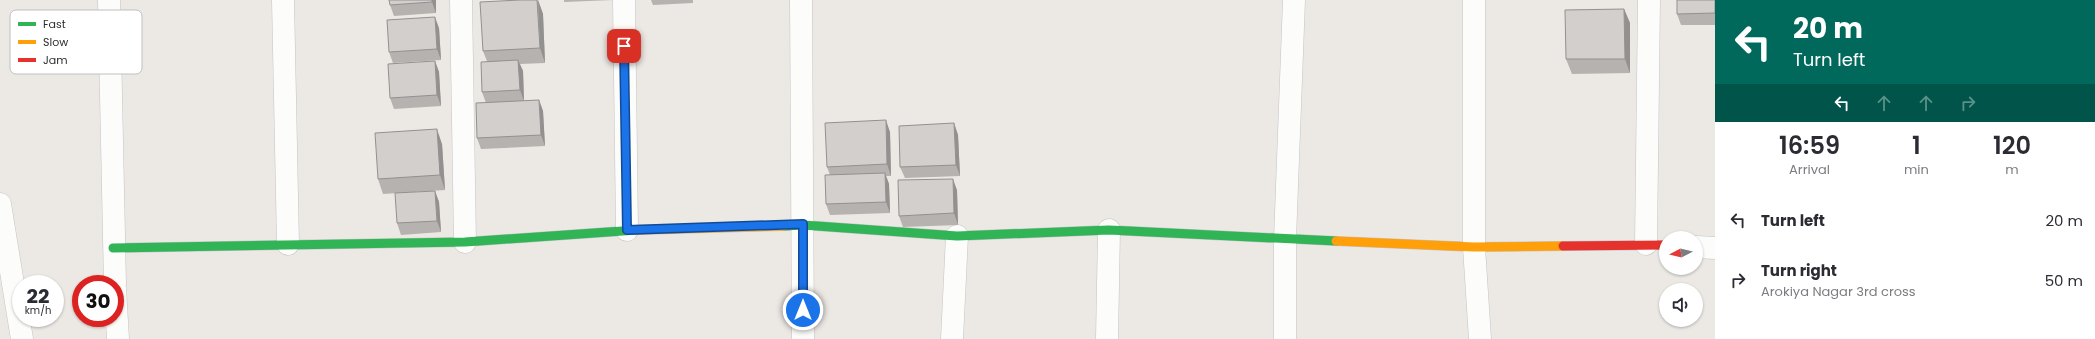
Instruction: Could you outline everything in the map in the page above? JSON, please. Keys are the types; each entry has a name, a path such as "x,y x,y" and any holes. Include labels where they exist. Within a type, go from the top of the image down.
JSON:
{"street":[{"path":"109,0 109,10"},
{"path":"283,0 288,244"},
{"path":"461,0 465,242"},
{"path":"624,0 627,230"},
{"path":"802,0 803,339"},
{"path":"1286,339 1285,239 1294,0"},
{"path":"1474,0 1474,247 1480,339"},
{"path":"113,248 465,242 627,230 803,224 957,236 1109,230 1474,247 1656,245 1649,0"},
{"path":"110,74 114,275"},
{"path":"0,204 22,339"},
{"path":"1107,339 1109,230"},
{"path":"952,339 957,236"},
{"path":"1703,247 1715,248"},
{"path":"117,327 118,339"}],"building":[{"path":"389,0 432,0 432,2 390,5"},
{"path":"537,0 540,48 483,51 480,2"},
{"path":"1677,0 1715,0 1715,13 1677,14"},
{"path":"1624,9 1625,59 1566,59 1565,10"},
{"path":"435,17 437,49 389,52 387,20"},
{"path":"518,60 520,90 482,92 481,62"},
{"path":"435,61 437,95 390,98 388,64"},
{"path":"539,100 541,135 477,138 476,103"},
{"path":"886,120 887,164 827,167 825,123"},
{"path":"954,123 956,165 900,167 899,126"},
{"path":"437,129 440,175 378,179 375,133"},
{"path":"885,173 886,202 826,204 825,175"},
{"path":"953,179 954,213 899,216 898,180"},
{"path":"435,191 437,221 397,223 395,193"}],"traffic: fast":[{"path":"784,226 803,225 957,236 1109,230 1336,241"},
{"path":"113,248 465,242 637,230"}],"traffic: slow":[{"path":"637,230 784,226"},
{"path":"1336,241 1474,247 1563,246"}],"traffic: jam":[{"path":"1563,246 1659,245"}],"route":[{"path":"624,46 627,230 803,224 803,310"}]}
